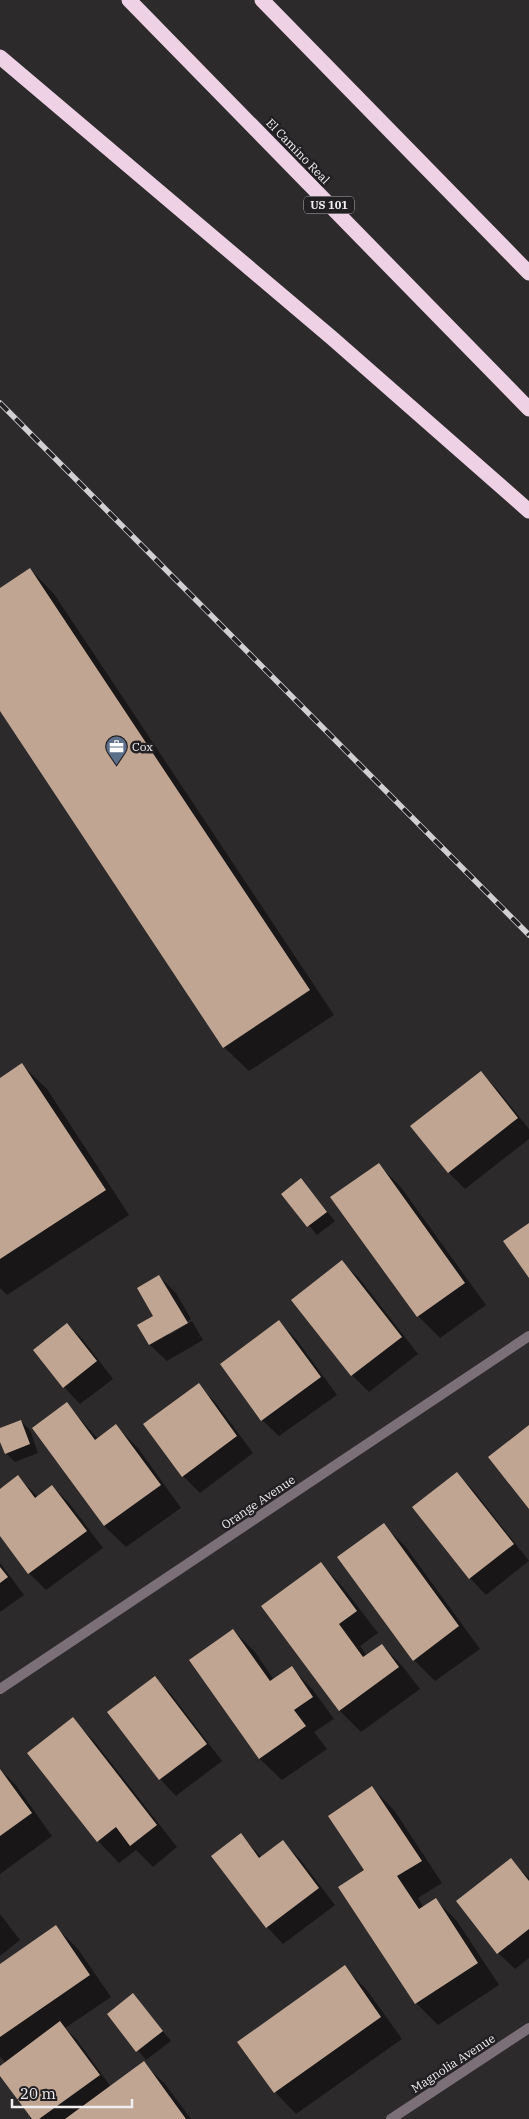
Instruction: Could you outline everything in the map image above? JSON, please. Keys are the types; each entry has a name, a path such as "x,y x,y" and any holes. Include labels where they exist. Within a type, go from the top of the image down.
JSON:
{"highway":[{"name":"El Camino Real","path":"130,0 529,410"},
{"path":"262,0 529,272"},
{"path":"0,57 332,338 529,511"}],"street":[{"name":"Orange Avenue","path":"0,1689 529,1336"},
{"name":"Magnolia Avenue","path":"391,2119 529,2028"}],"building":[{"path":"30,568 310,990 223,1048 0,711 0,588"},
{"path":"22,1063 106,1190 0,1259 0,1078"},
{"path":"481,1071 518,1118 448,1173 410,1126"},
{"path":"379,1163 465,1283 417,1317 330,1197"},
{"path":"301,1178 327,1212 307,1227 281,1194"},
{"path":"529,1223 529,1278 503,1241"},
{"path":"342,1260 402,1337 351,1376 291,1300"},
{"path":"159,1275 188,1323 149,1345 137,1325 153,1316 137,1288"},
{"path":"279,1320 321,1377 261,1421 220,1364"},
{"path":"67,1323 97,1361 63,1388 33,1350"},
{"path":"199,1383 237,1436 182,1477 143,1424"},
{"path":"67,1402 95,1440 116,1424 161,1485 104,1526 32,1428"},
{"path":"21,1420 30,1444 5,1454 0,1442 0,1428"},
{"path":"529,1425 529,1509 488,1457"},
{"path":"457,1472 514,1544 469,1579 412,1507"},
{"path":"18,1475 35,1498 52,1485 87,1531 28,1574 0,1536 0,1489"},
{"path":"384,1523 459,1626 413,1661 337,1557"},
{"path":"321,1562 357,1611 339,1624 363,1657 382,1644 399,1667 339,1711 261,1606"},
{"path":"0,1567 8,1577 0,1583"},
{"path":"233,1629 270,1681 292,1666 313,1697 294,1710 306,1726 259,1759 189,1660"},
{"path":"155,1676 207,1744 159,1780 107,1712"},
{"path":"73,1717 157,1825 130,1846 116,1827 97,1842 27,1753"},
{"path":"0,1769 32,1813 0,1836"},
{"path":"372,1786 422,1861 397,1876 419,1909 436,1898 478,1963 415,2004 338,1887 364,1870 328,1816"},
{"path":"241,1833 259,1858 283,1840 319,1888 266,1928 211,1856"},
{"path":"511,1858 529,1881 529,1929 497,1954 456,1901"},
{"path":"56,1925 90,1975 0,2037 0,1964"},
{"path":"345,1965 381,2017 274,2093 237,2042"},
{"path":"133,1993 163,2031 136,2052 107,2014"},
{"path":"60,2021 100,2075 39,2119 32,2119 0,2076 0,2066"},
{"path":"144,2061 186,2119 65,2119"}],"railway":[{"path":"0,403 529,935"}],"place":[{"name":"Cox","path":"116,765"}]}
